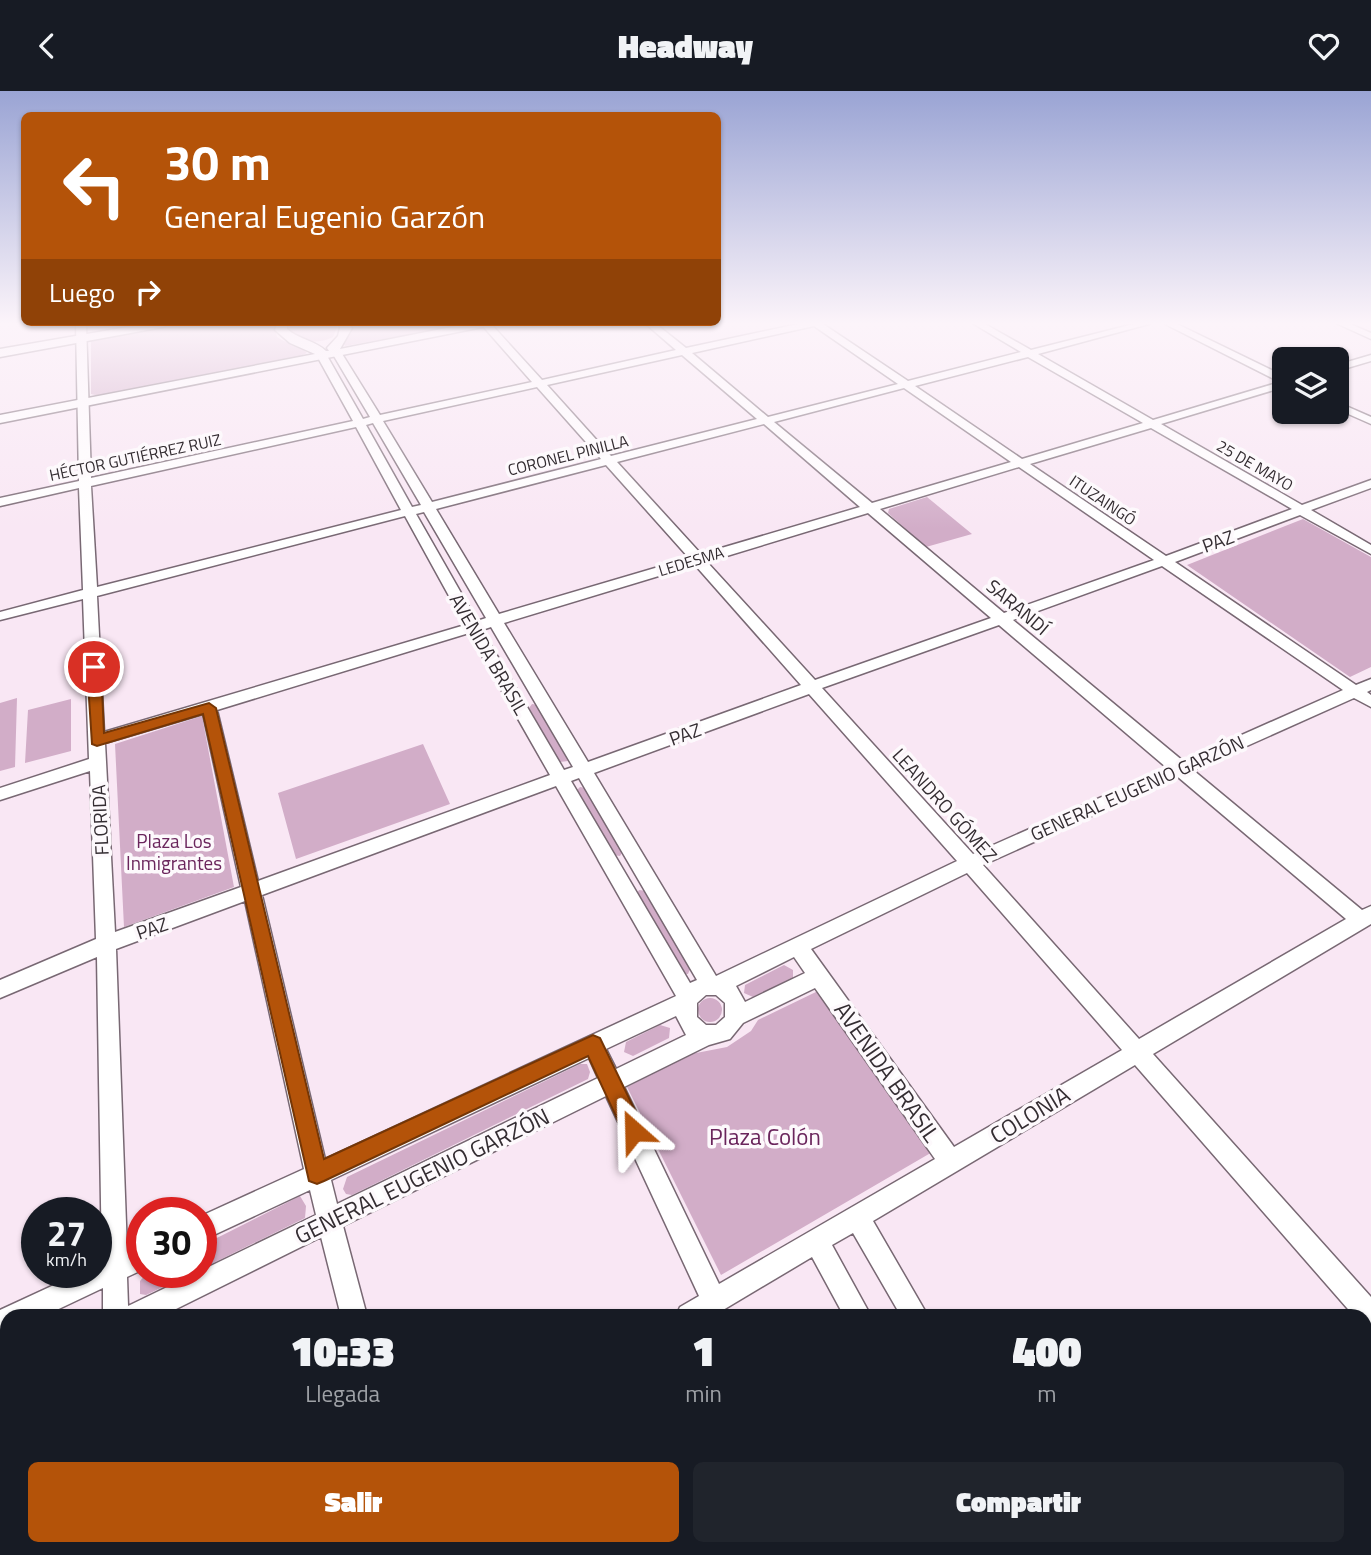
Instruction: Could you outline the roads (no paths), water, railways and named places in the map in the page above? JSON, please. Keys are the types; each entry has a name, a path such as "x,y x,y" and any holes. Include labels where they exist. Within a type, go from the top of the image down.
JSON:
{"street":[{"name":"FLORIDA","path":"84,392 85,484 106,944 116,1309"},
{"path":"0,419 132,392"},
{"name":"AVENIDA BRASIL","path":"346,392 359,423 408,512 687,1000"},
{"name":"AVENIDA BRASIL","path":"358,392 377,419 713,986"},
{"name":"HÉCTOR GUTIÉRREZ RUIZ","path":"0,502 497,392"},
{"name":"LEANDRO GÓMEZ","path":"547,392 970,863 1365,1309"},
{"name":"SARANDÍ","path":"733,392 1181,768 1366,917"},
{"name":"CORONEL PINILLA","path":"0,616 874,392"},
{"name":"ITUZAINGÓ","path":"918,392 1164,561 1363,688 1371,702"},
{"name":"25 DE MAYO","path":"1097,392 1371,550"},
{"name":"LEDESMA","path":"97,740 1251,392"},
{"path":"1349,411 1371,421"},
{"name":"PAZ","path":"0,989 106,944 1371,484"},
{"name":"GENERAL EUGENIO GARZÓN","path":"713,986 970,863 1363,688"},
{"path":"209,708 317,1173 352,1309"},
{"path":"0,794 97,763"},
{"name":"COLONIA","path":"701,1309 1366,917"},
{"name":"AVENIDA BRASIL","path":"798,947 951,1162"},
{"path":"687,1000 685,1009 692,1026 709,1034 727,1030 737,1016 819,976"},
{"path":"217,1221 687,1000 702,988 713,986 733,997 737,1016"},
{"name":"GENERAL EUGENIO GARZÓN","path":"150,1309 709,1034"},
{"path":"593,1044 715,1301"},
{"path":"857,1217 911,1309"},
{"path":"817,1242 854,1309"},
{"path":"31,1309 126,1265"}],"park label":[{"name":"Plaza Los Inmigrantes","path":"174,852"},
{"name":"Plaza Colón","path":"765,1137"}]}
